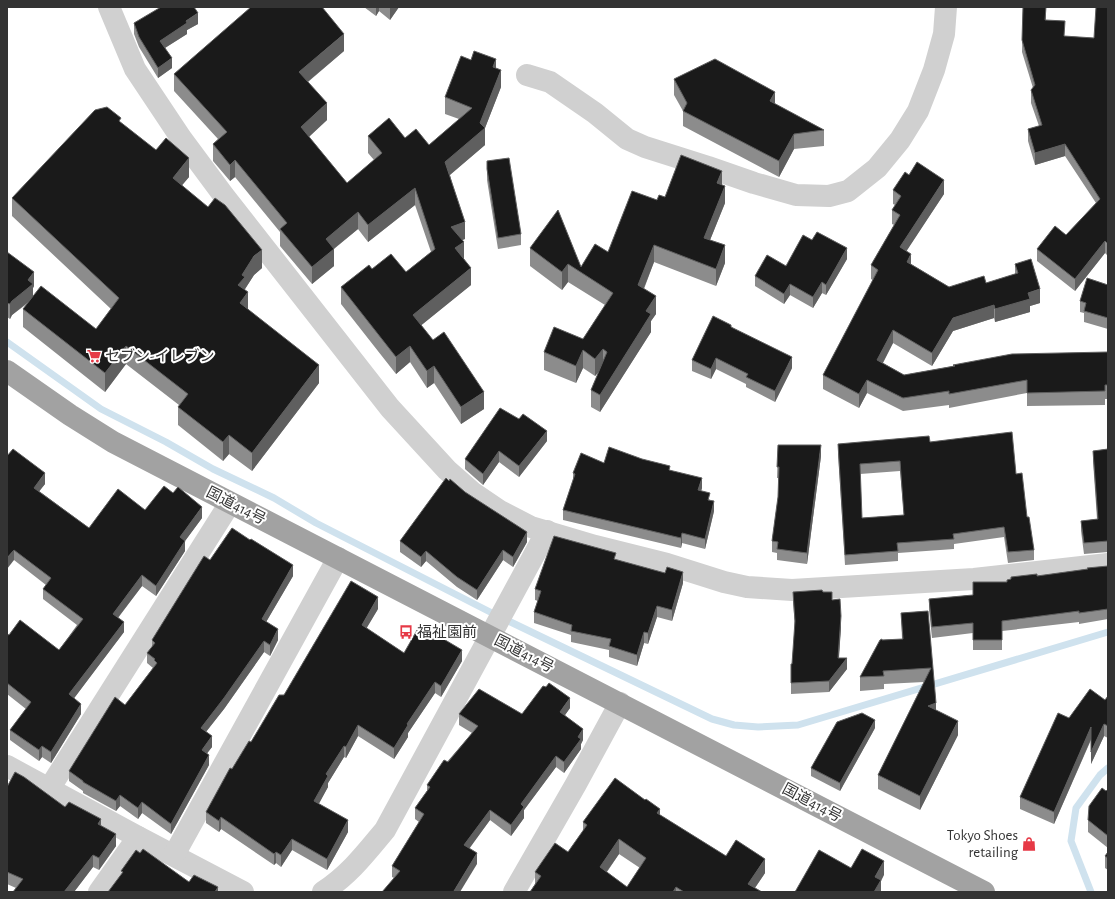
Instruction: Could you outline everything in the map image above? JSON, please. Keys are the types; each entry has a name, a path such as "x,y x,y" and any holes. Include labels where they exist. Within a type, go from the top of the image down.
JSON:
{"highway":[{"name":"国道414号","path":"7,371 70,415 113,442 338,558 492,633 620,703 984,892"}],"street":[{"path":"109,7 135,69 181,138 224,196 390,408 442,465 472,492 500,511 531,527 595,546 667,564 724,582 747,587 792,590 974,579 1108,564"},
{"path":"527,75 555,85 595,113 627,139 645,147 796,195 829,196 848,191 877,168 900,140 918,111 934,70 944,34 946,7"},
{"path":"49,789 230,503"},
{"path":"323,892 338,882 354,867 385,830 507,604 542,544 547,531"},
{"path":"174,855 338,558"},
{"path":"514,892 576,784 620,703"},
{"path":"7,766 243,892"},
{"path":"100,892 138,837"}],"building":[{"path":"161,7 194,7 198,13 186,21 187,23 160,41 172,58 158,68 139,37 134,23"},
{"path":"251,7 322,7 344,34 299,72 327,103 301,127 347,183 382,153 368,136 389,118 405,138 416,129 429,145 472,108 445,97 461,56 471,60 474,51 496,59 493,67 501,70 480,123 485,128 445,162 465,222 451,227 464,242 455,248 471,268 413,315 433,340 444,332 484,392 461,407 434,366 427,371 410,346 396,357 341,287 369,265 372,269 391,254 406,272 435,249 415,188 368,225 358,212 326,239 334,249 312,267 280,229 287,223 235,160 230,165 213,144 227,132 174,74"},
{"path":"1023,7 1046,7 1045,20 1065,21 1064,36 1094,38 1096,7 1108,7 1108,244 1105,241 1075,279 1037,249 1055,226 1066,235 1100,199 1065,144 1035,153 1028,129 1042,125 1031,90 1035,85 1022,40"},
{"path":"715,59 775,92 770,101 824,130 794,134 779,161 683,111 687,103 674,79"},
{"path":"107,107 121,118 119,121 156,150 166,138 189,158 173,178 208,207 215,198 225,205 262,250 254,256 242,275 245,277 238,285 248,292 240,303 319,365 252,453 229,435 223,442 178,407 188,394 126,346 105,373 23,309 41,286 96,329 119,298 12,198 95,110"},
{"path":"681,155 722,171 717,183 725,186 704,238 725,245 716,269 654,245 638,285 656,296 646,311 651,314 600,395 591,390 607,352 603,349 595,359 583,350 576,366 544,352 554,327 583,339 613,293 568,264 562,272 530,248 558,210 581,267 595,244 608,252 632,191 657,200 659,195 665,197"},
{"path":"509,158 521,234 498,238 487,161"},
{"path":"917,162 944,180 900,247 911,254 907,262 949,287 984,276 986,283 1018,273 1015,264 1031,259 1040,289 1028,293 1030,299 995,309 994,305 953,318 932,353 893,330 877,360 904,375 1012,354 1108,352 1108,385 1105,385 1105,391 1027,393 1027,380 949,394 949,391 903,398 867,380 859,394 823,375 878,270 871,265 900,215 892,210 901,196 893,190 905,172 909,175"},
{"path":"817,232 847,248 826,285 822,282 813,297 790,284 784,294 755,276 767,255 786,266 803,235 812,240"},
{"path":"7,252 34,272 28,280 33,284 10,304 7,303"},
{"path":"1087,278 1108,285 1108,318 1084,311 1086,303 1080,301"},
{"path":"713,316 731,325 731,327 792,357 775,391 746,377 748,374 716,358 711,369 692,360"},
{"path":"500,408 519,419 523,414 547,431 519,466 499,451 483,474 465,459"},
{"path":"1012,432 1016,474 1022,473 1027,517 1029,517 1034,550 1008,552 1004,527 953,534 954,539 897,543 898,551 845,555 838,444 929,436 930,442","holes":["900,461 904,515 862,518 860,464"]},
{"path":"778,445 821,445 807,553 777,549 778,542 772,541 778,497"},
{"path":"609,447 642,459 670,466 669,470 702,478 698,490 710,493 708,500 714,501 705,539 682,533 681,538 563,510 575,474 573,473 581,453 604,463"},
{"path":"13,449 45,473 34,488 89,528 118,489 145,510 164,486 173,493 178,487 202,507 180,537 185,541 156,586 142,575 113,614 124,622 69,694 81,704 51,752 42,746 39,750 10,730 31,702 7,683 7,634 9,635 20,620 59,650 83,619 43,589 51,578 14,550 7,558 7,456"},
{"path":"1108,449 1108,541 1084,543 1081,521 1098,519 1093,451"},
{"path":"446,478 449,481 450,479 465,492 527,532 513,557 503,550 477,590 457,577 426,551 421,557 400,541"},
{"path":"232,528 293,565 262,619 278,629 270,645 264,641 201,728 212,736 202,750 209,755 171,824 142,802 138,808 120,795 116,801 83,782 69,771 115,697 125,705 157,663 154,660 155,659 147,653 155,643 152,640 204,556 210,560"},
{"path":"554,536 616,553 614,559 665,573 667,567 683,572 672,610 657,606 648,633 644,632 637,655 609,646 611,639 571,631 572,625 534,612 541,591 535,589"},
{"path":"1108,566 1108,609 1079,613 1079,611 1002,621 1002,640 973,640 973,623 932,627 929,599 973,595 973,582 1007,582 1007,580 1011,579 1011,577 1037,574 1037,576"},
{"path":"351,581 378,597 362,625 404,653 420,625 462,650 441,686 435,682 407,724 408,725 394,748 358,725 346,747 344,746 326,774 328,776 314,801 348,820 327,859 292,839 281,855 276,852 274,854 221,817 219,821 206,812 230,768 232,769 249,741 251,742 279,695 284,695"},
{"path":"822,590 823,592 832,592 832,600 840,599 841,616 838,658 847,658 829,681 791,683 791,664 795,621 793,592"},
{"path":"928,611 936,703 928,706 958,721 920,796 878,775 931,668 883,671 884,676 860,677 880,640 903,639 901,613"},
{"path":"549,683 570,698 560,712 583,729 578,737 581,739 564,762 556,756 521,804 524,807 511,825 490,810 464,845 477,853 454,891 455,892 382,892 400,871 392,866 424,814 415,808 430,787 427,785 444,760 448,762 478,726 459,714 479,689 522,714 543,686 546,687"},
{"path":"1090,689 1105,700 1108,696 1108,726 1104,724 1091,752 1091,727 1054,812 1020,797 1058,713 1069,718"},
{"path":"862,713 875,720 840,783 811,768 837,722"},
{"path":"15,772 65,807 69,802 101,819 98,824 116,834 99,858 93,855 64,892 13,892 23,879 7,872 7,787"},
{"path":"615,778 660,809 657,813 726,856 736,840 765,859 748,884 762,892 684,892 676,887 673,892 530,892 541,876 535,872 555,843 568,852 587,825 583,822","holes":["619,839 646,858 627,887 600,867"]},
{"path":"1102,788 1106,791 1108,789 1108,836 1088,820 1089,806"},
{"path":"143,849 189,882 194,875 218,887 215,892 108,892 123,872 121,871 136,850 140,853"},
{"path":"862,849 884,861 875,877 881,880 874,892 795,892 819,850 851,868"}],"waterway":[{"path":"7,342 101,409 166,442 213,469 274,498 316,523 494,614 712,719 734,725 758,727 798,725 1108,632"},
{"path":"1091,892 1071,841 1076,808 1100,775 1108,768"}],"place":[{"name":"セブン-イレブン","path":"94,356"},
{"name":"福祉園前","path":"406,632"},
{"name":"Tokyo Shoes retailing","path":"1029,844"}]}
